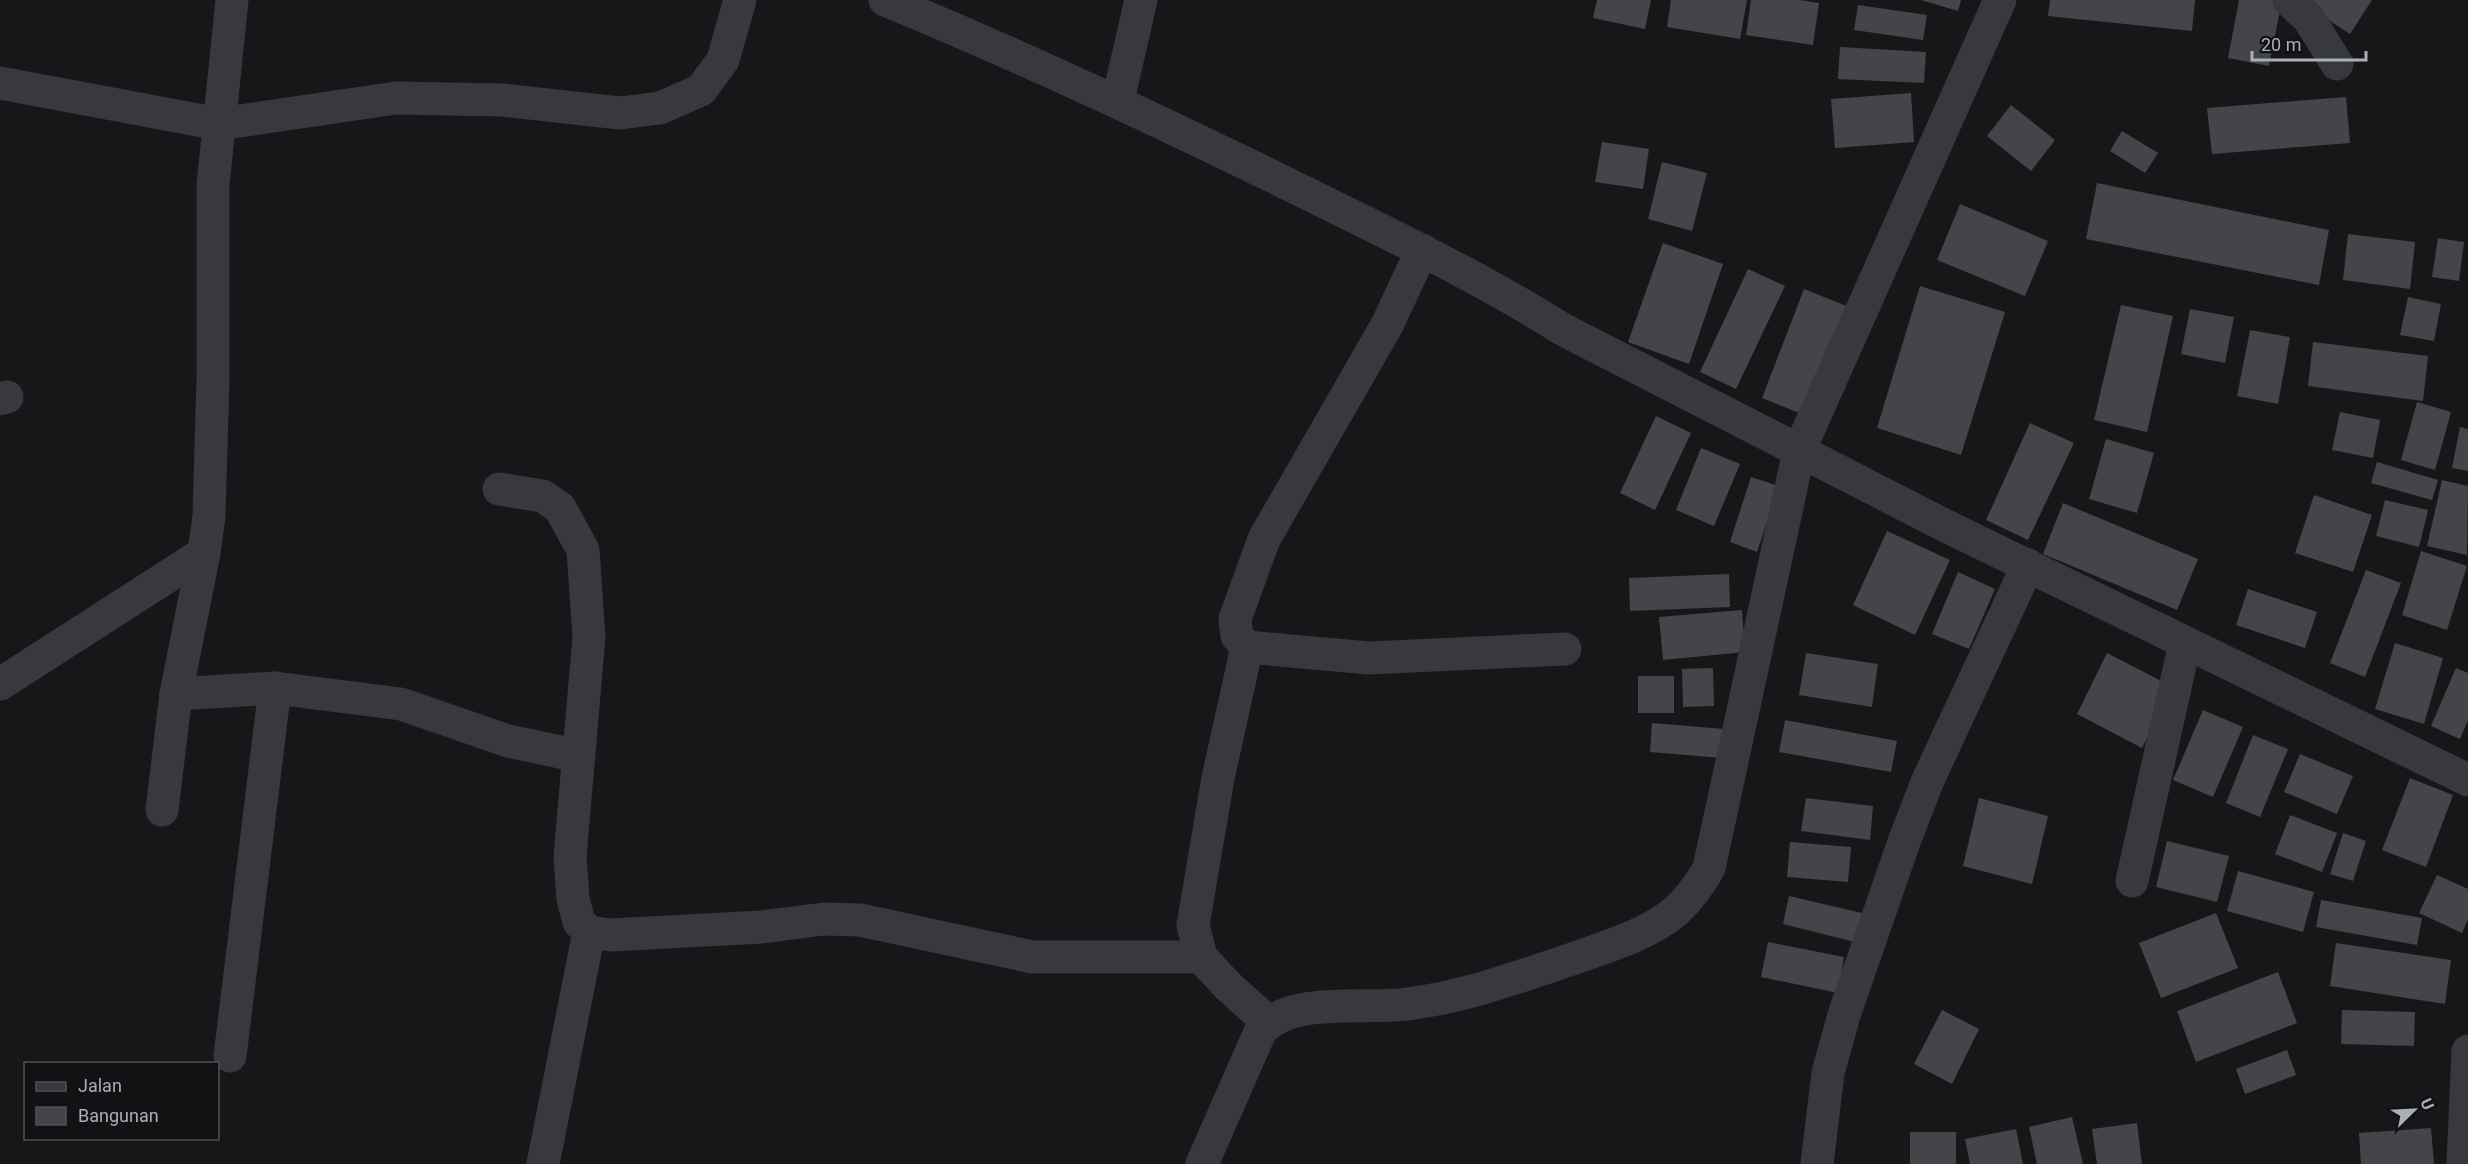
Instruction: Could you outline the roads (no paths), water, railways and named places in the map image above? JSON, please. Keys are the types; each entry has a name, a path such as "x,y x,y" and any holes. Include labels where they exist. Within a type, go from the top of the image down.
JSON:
{"street":[{"path":"162,810 176,694 204,553 209,516 213,379 213,185 232,0"},
{"path":"0,83 219,124 396,98 502,100 620,113 660,108 700,90 723,60 740,0"},
{"path":"885,0 1118,100 1422,250 1562,329 1799,451 2185,643 2468,780"},
{"path":"1118,100 1141,0"},
{"path":"1202,1164 1260,1032 1268,1022 1280,1015 1302,1009 1407,1004 1490,987 1622,942 1675,912 1699,887 1710,868 1799,451 2000,0"},
{"path":"2289,0 2309,20 2337,64"},
{"path":"1422,250 1387,325 1263,539 1234,620 1237,636 1247,647 1369,658 1565,649"},
{"path":"499,489 543,496 560,508 583,550 589,637 570,856 573,899 579,922 589,932 610,935 762,927 824,919 860,920 1032,957 1201,957"},
{"path":"0,684 204,553"},
{"path":"1817,1164 1828,1073 1838,1034 1905,839 1928,780 2028,565"},
{"path":"2132,881 2185,643"},
{"path":"1247,647 1218,778 1193,925 1201,957 1228,986 1268,1022"},
{"path":"176,694 274,688 401,705 508,741 579,756"},
{"path":"230,1056 274,688"},
{"path":"543,1164 589,932"},
{"path":"2463,1164 2468,1051"}]}
